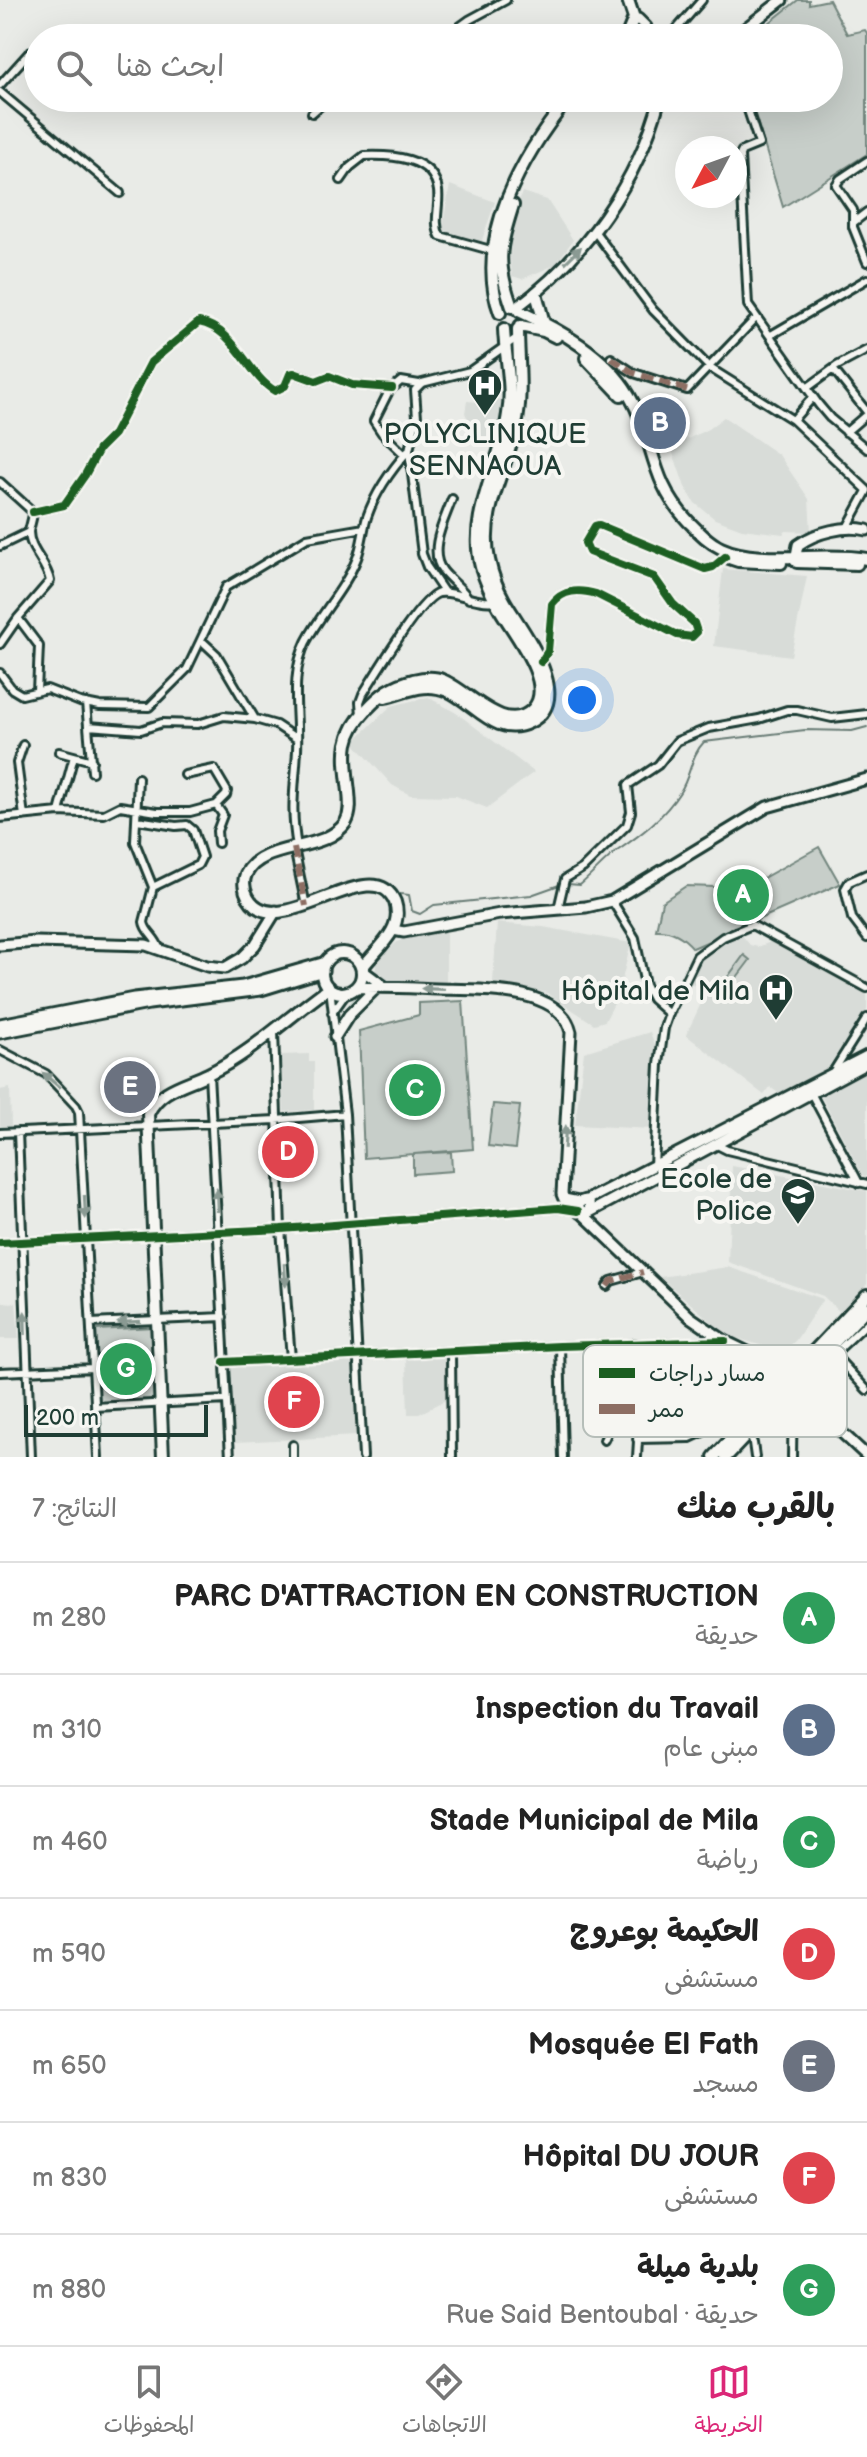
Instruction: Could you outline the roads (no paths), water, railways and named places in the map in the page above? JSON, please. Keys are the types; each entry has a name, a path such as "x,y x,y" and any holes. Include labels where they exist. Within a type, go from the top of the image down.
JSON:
{"main road":[{"path":"628,0 634,18 632,24"},
{"path":"635,0 638,19 636,24"},
{"path":"751,24 782,0"},
{"path":"638,19 643,24"},
{"path":"351,990 361,980 362,969 377,947 393,930 396,907 393,898 378,885 361,886 306,906 276,911 259,908 249,900 244,883 246,874 260,861 329,837 345,822 350,804 346,746 349,731 387,689 432,678 456,687 499,715 516,717 533,709 539,690 532,662 495,601 481,567 478,540 481,514 510,396 504,329 498,321 500,313 491,276 518,172 559,112"},
{"path":"379,698 436,687 453,694 492,721 514,725 527,724 540,714 545,705 547,695 541,662 502,598 489,560 486,540 492,498 516,427 520,402 518,331 522,317 502,278 497,251 524,173 564,112"},
{"path":"516,309 536,293 595,232 645,143 655,112"},
{"path":"536,293 544,323"},
{"path":"500,313 505,308 516,309 544,323 600,361 622,385 638,412 666,496 697,530 722,548 736,553 867,566"},
{"path":"504,329 544,331 593,364 611,382 625,400 633,418 660,497 673,515 697,538 725,557 767,564 847,555 867,559"},
{"path":"795,559 798,545 803,542 847,528 867,530"},
{"path":"393,930 404,932 500,914 586,907 612,901 767,807 867,779"},
{"path":"0,945 94,943 159,948 207,966 225,968 242,958 255,945 276,911"},
{"path":"306,1003 335,955 377,947"},
{"path":"347,954 354,957 380,988"},
{"path":"324,970 330,988 338,992 380,988 508,992 540,1000 562,1014 571,1032 561,1203 585,1208 715,1144 867,1063"},
{"path":"0,1024 243,986 324,970"},
{"path":"163,1457 146,1126 148,1114 158,1098 209,1074 330,988"},
{"path":"335,1037 349,1015 380,988"},
{"path":"0,1033 124,1004"},
{"path":"585,1208 654,1166 867,1056"},
{"path":"585,1208 606,1237 690,1317 733,1345"},
{"path":"824,1345 867,1295"},
{"path":"838,1345 867,1308"},
{"path":"714,1457 735,1437"},
{"path":"726,1457 745,1437"},
{"path":"847,1437 867,1456"}],"street":[{"path":"463,24 506,0"},
{"path":"681,24 702,0"},
{"path":"0,85 24,58"},
{"path":"0,92 120,193"},
{"path":"749,112 759,144 742,151 740,155 747,297 751,312 830,418 867,449"},
{"path":"341,180 350,167 364,156 405,158 420,164 429,172 438,190 437,228 440,236 497,251"},
{"path":"867,161 836,185 853,210 857,242 867,262"},
{"path":"853,223 867,212"},
{"path":"595,232 653,310 710,368 793,420 867,490 847,528"},
{"path":"771,335 867,279"},
{"path":"611,358 634,373 687,390 756,318"},
{"path":"33,512 64,505 99,449 114,434 151,362 199,322 206,323 230,341 275,391 285,386 290,374 294,373 316,381 329,376 352,385 392,388"},
{"path":"444,592 422,554 407,452 382,433 374,421 392,388 401,381 419,384 470,371 505,346 518,331"},
{"path":"807,388 867,350"},
{"path":"833,369 867,413 846,432"},
{"path":"306,906 291,806 297,739 295,681 299,661 314,628 350,574 358,556 364,528 385,479 407,452 417,417 415,390 419,384"},
{"path":"793,420 813,397"},
{"path":"0,482 33,512"},
{"path":"452,499 441,531 437,557 443,571 469,599"},
{"path":"0,644 50,581 47,566 35,549 29,532 33,512"},
{"path":"541,662 548,651 552,604 566,592 583,590 596,594 677,635 692,637 697,632 694,623 673,604 654,577 589,552 585,543 595,526 705,569 713,567 725,557"},
{"path":"0,673 19,694 50,690 86,703 142,708 153,705 187,669 222,593 229,585 307,538 364,528"},
{"path":"0,546 29,532"},
{"path":"361,715 363,694 418,609 431,596 444,592 481,602 495,601"},
{"path":"18,618 39,646 37,691"},
{"path":"201,640 217,655 255,719"},
{"path":"86,703 92,772"},
{"path":"558,909 565,879 583,868 627,825 631,812 628,785 658,765 677,741 709,728 759,719 787,710 832,718 867,714"},
{"path":"88,726 141,730 162,723 198,724 224,716 276,725 297,739"},
{"path":"23,745 17,763 24,816"},
{"path":"59,752 92,761"},
{"path":"59,812 74,756"},
{"path":"0,818 59,812 104,814 120,806 177,813 216,805 226,795 217,771 211,769 185,775"},
{"path":"138,778 135,842 153,887 144,927 157,939 159,948"},
{"path":"216,805 223,815 217,831 218,843"},
{"path":"137,820 187,825 193,830 202,857 198,865 153,887"},
{"path":"867,874 849,882 845,889 852,918 867,938"},
{"path":"612,901 635,938 645,985 652,999 669,1014"},
{"path":"654,1166 664,1028 697,956 723,937 747,925 759,927 867,988"},
{"path":"330,988 345,1114 353,1223 363,1457"},
{"path":"332,1013 351,990"},
{"path":"831,1075 867,1018"},
{"path":"274,1030 281,1229 291,1359"},
{"path":"0,1050 37,1069 76,1106 81,1129 98,1457"},
{"path":"209,1074 230,1457"},
{"path":"811,1093 863,1184"},
{"path":"0,1133 345,1114"},
{"path":"18,1132 31,1457"},
{"path":"715,1144 727,1150 863,1184"},
{"path":"0,1243 281,1229 561,1203"},
{"path":"607,1286 611,1281 643,1272"},
{"path":"91,1323 223,1317"},
{"path":"841,1345 866,1325"},
{"path":"585,1345 725,1341"},
{"path":"224,1362 583,1345"},
{"path":"560,1346 563,1457"},
{"path":"451,1352 452,1457"},
{"path":"0,1372 93,1368"},
{"path":"847,1368 867,1390"},
{"path":"95,1407 227,1400"},
{"path":"637,1457 637,1439 692,1437"},
{"path":"751,1437 755,1457"},
{"path":"792,1457 793,1437"},
{"path":"293,1445 293,1457"}],"waterway":[{"path":"568,884 580,885 660,817 680,792 696,753 704,742 805,730 852,731 867,727"},
{"path":"401,894 409,895 412,911 420,914 434,905 531,895 562,884"}],"place":[{"name":"POLYCLINIQUE SENNAOUA","path":"485,417"},
{"name":"Inspection du Travail","path":"660,423"},
{"name":"PARC D'ATTRACTION EN CONSTRUCTION","path":"743,895"},
{"name":"Hôpital de Mila","path":"776,1022"},
{"name":"Mosquée El Fath","path":"130,1087"},
{"name":"Stade Municipal de Mila","path":"415,1090"},
{"name":"الحكيمة بوعروج","path":"288,1152"},
{"name":"Ecole de Police","path":"798,1226"},
{"name":"بلدية ميلة","path":"126,1369"},
{"name":"Hôpital DU JOUR","path":"294,1402"}]}
